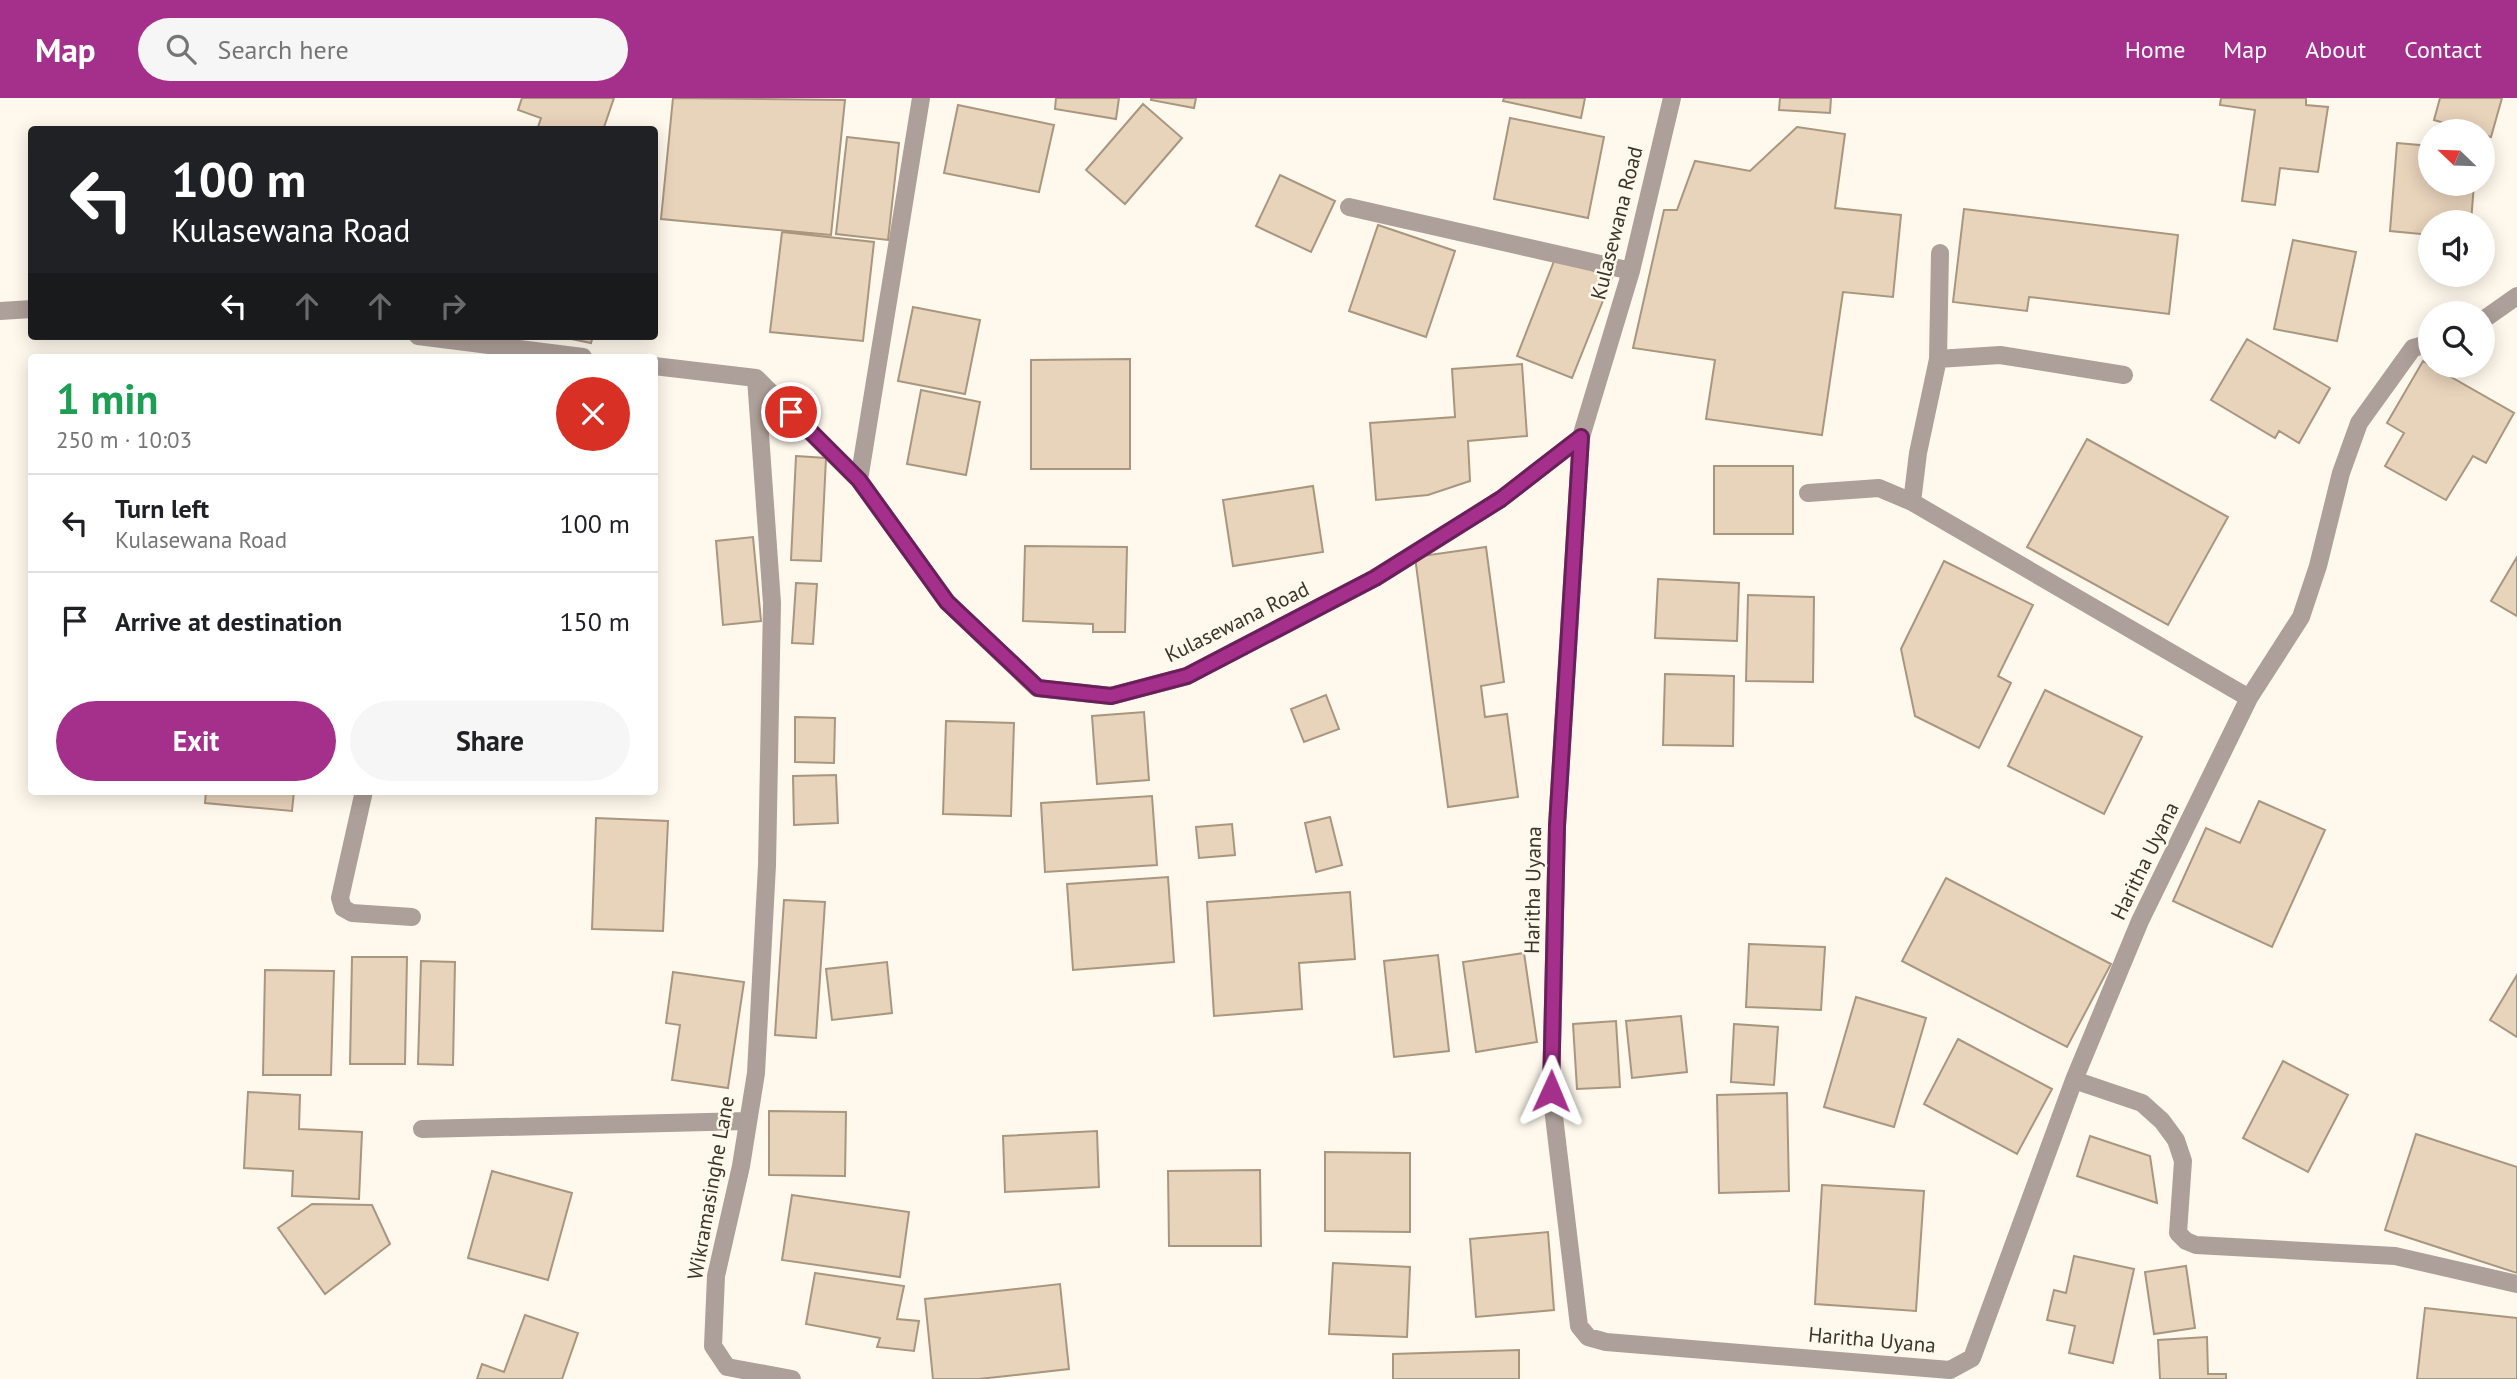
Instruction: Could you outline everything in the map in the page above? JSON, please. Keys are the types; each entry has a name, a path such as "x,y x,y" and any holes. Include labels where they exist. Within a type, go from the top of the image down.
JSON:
{"street":[{"path":"859,480 921,98"},
{"name":"Kulasewana Road","path":"757,378 859,480 947,602 1038,688 1111,696 1187,676 1375,578 1501,499 1581,437 1631,271 1672,98"},
{"path":"1349,207 1631,271"},
{"path":"1912,502 1918,453 1938,359 1940,253"},
{"path":"2495,312 2517,296"},
{"path":"0,310 28,309"},
{"path":"442,340 519,353"},
{"name":"Haritha Uyana","path":"1581,437 1557,826 1551,1091 1578,1325 1588,1337 1606,1342 1950,1370 1972,1358 2074,1080 2140,921 2249,698 2301,617 2318,566 2341,473 2359,423 2413,348 2418,347"},
{"path":"1938,359 2000,355 2124,375"},
{"path":"658,366 757,378"},
{"name":"Wikramasinghe Lane","path":"757,378 772,603 768,865 756,1073 741,1166 716,1276 713,1346 727,1367 792,1379"},
{"path":"1808,493 1879,488 1912,502 2249,698"},
{"path":"363,795 340,898 343,908 352,913 412,917"},
{"path":"2074,1080 2142,1103 2162,1121 2176,1140 2183,1161 2178,1233 2186,1241 2196,1245 2395,1256 2517,1284"},
{"path":"422,1129 747,1121"}],"building":[{"path":"522,98 614,98 604,126 538,126 541,118 518,110"},
{"path":"673,98 845,100 831,235 661,219"},
{"path":"1056,98 1119,98 1116,119 1055,109"},
{"path":"1151,98 1196,98 1194,108"},
{"path":"1504,98 1585,98 1581,118 1503,101"},
{"path":"1780,98 1831,98 1830,113 1779,110"},
{"path":"2221,98 2306,98 2306,105 2328,107 2318,172 2280,168 2275,205 2242,201 2255,110 2220,105"},
{"path":"2440,98 2502,98 2496,119 2434,119"},
{"path":"1143,104 1182,138 1125,204 1086,170"},
{"path":"958,105 1054,125 1039,192 944,173"},
{"path":"1510,118 1604,137 1588,218 1494,199"},
{"path":"1797,127 1845,134 1835,208 1901,215 1893,297 1843,292 1822,435 1706,419 1715,360 1633,348 1664,210 1677,210 1695,161 1750,171"},
{"path":"847,137 899,143 888,240 836,234"},
{"path":"2397,143 2418,145 2418,196 2473,196 2472,210 2418,210 2418,234 2390,231"},
{"path":"1280,175 1335,201 1311,252 1256,226"},
{"path":"1964,209 2178,235 2169,314 2029,297 2027,311 1953,302"},
{"path":"1378,225 1455,251 1426,337 1349,311"},
{"path":"782,232 874,242 863,341 770,332"},
{"path":"2293,240 2356,252 2337,341 2274,329"},
{"path":"1556,256 1612,278 1572,378 1517,356"},
{"path":"913,307 980,320 965,394 898,381"},
{"path":"2247,339 2330,388 2299,443 2279,431 2275,438 2211,400"},
{"path":"1130,359 1130,469 1031,469 1031,360"},
{"path":"1522,364 1527,436 1468,441 1470,481 1428,495 1376,500 1370,423 1455,417 1452,369"},
{"path":"2418,370 2418,378 2453,378 2514,413 2486,463 2473,456 2446,500 2385,466 2404,433 2387,423"},
{"path":"921,390 980,402 966,475 907,464"},
{"path":"2087,439 2228,517 2168,625 2027,547"},
{"path":"796,456 826,458 821,561 791,560"},
{"path":"1714,466 1793,466 1793,534 1714,534"},
{"path":"1313,486 1323,552 1233,566 1223,500"},
{"path":"753,537 761,621 723,625 716,541"},
{"path":"1025,546 1127,547 1125,632 1093,632 1093,624 1023,621"},
{"path":"1486,547 1504,682 1481,686 1485,717 1507,714 1518,797 1448,807 1415,557"},
{"path":"2517,557 2517,616 2491,601"},
{"path":"1944,561 2033,605 1998,676 2011,683 1979,748 1915,716 1901,649"},
{"path":"1658,579 1739,583 1737,641 1655,638"},
{"path":"796,583 817,584 813,644 792,643"},
{"path":"1748,595 1814,597 1813,682 1746,681"},
{"path":"1665,674 1734,676 1733,746 1663,745"},
{"path":"2045,690 2142,737 2104,814 2008,766"},
{"path":"1326,695 1339,729 1304,742 1291,709"},
{"path":"1144,712 1149,780 1097,784 1092,716"},
{"path":"795,717 835,718 834,763 795,762"},
{"path":"946,721 1014,723 1011,816 943,814"},
{"path":"836,775 838,823 794,825 793,776"},
{"path":"206,795 294,795 292,811 205,803"},
{"path":"1152,796 1157,865 1045,872 1041,803"},
{"path":"2259,801 2325,830 2272,947 2173,901 2206,828 2240,843"},
{"path":"1330,817 1342,865 1316,872 1305,823"},
{"path":"596,818 668,821 663,931 592,929"},
{"path":"1232,824 1235,855 1199,858 1196,827"},
{"path":"1168,877 1174,962 1073,970 1067,884"},
{"path":"1946,878 2111,964 2067,1047 1902,961"},
{"path":"1350,892 1355,959 1299,963 1302,1009 1214,1016 1207,902"},
{"path":"784,900 825,902 816,1038 775,1035"},
{"path":"1749,944 1825,947 1821,1010 1746,1007"},
{"path":"1524,953 1537,1042 1476,1052 1463,962"},
{"path":"1438,955 1449,1051 1394,1057 1384,961"},
{"path":"352,957 407,957 405,1064 350,1064"},
{"path":"421,961 455,962 453,1065 418,1064"},
{"path":"887,962 892,1013 832,1020 826,969"},
{"path":"265,970 334,971 331,1075 263,1075"},
{"path":"673,972 744,982 728,1088 672,1080 680,1025 666,1023"},
{"path":"2517,975 2517,1037 2490,1020"},
{"path":"1856,997 1926,1018 1894,1127 1824,1107"},
{"path":"1681,1016 1687,1072 1632,1078 1626,1021"},
{"path":"1616,1021 1620,1087 1577,1089 1573,1024"},
{"path":"1734,1024 1778,1027 1774,1085 1731,1082"},
{"path":"1958,1039 2052,1089 2017,1154 1924,1104"},
{"path":"2283,1061 2348,1095 2308,1172 2243,1138"},
{"path":"248,1092 300,1095 299,1129 362,1132 359,1199 292,1196 293,1171 244,1168"},
{"path":"1787,1093 1789,1191 1719,1193 1717,1095"},
{"path":"769,1111 846,1112 845,1176 769,1175"},
{"path":"1097,1131 1099,1187 1005,1192 1003,1136"},
{"path":"2416,1134 2517,1167 2517,1273 2385,1230"},
{"path":"2090,1136 2150,1156 2157,1203 2077,1176"},
{"path":"1325,1152 1410,1153 1410,1232 1325,1231"},
{"path":"1260,1170 1261,1246 1169,1246 1168,1171"},
{"path":"492,1171 572,1193 548,1280 468,1258"},
{"path":"1822,1185 1924,1191 1916,1311 1815,1304"},
{"path":"792,1195 909,1212 900,1277 782,1260"},
{"path":"312,1204 372,1205 390,1244 325,1294 278,1228"},
{"path":"1548,1232 1554,1310 1476,1317 1470,1239"},
{"path":"2074,1256 2134,1269 2113,1363 2069,1353 2075,1326 2047,1320 2054,1290 2066,1293"},
{"path":"1333,1263 1410,1267 1407,1337 1329,1334"},
{"path":"2186,1266 2195,1328 2154,1334 2145,1272"},
{"path":"815,1273 904,1286 897,1319 919,1321 914,1351 877,1347 880,1338 806,1324"},
{"path":"1060,1284 1069,1369 979,1379 933,1379 925,1299"},
{"path":"2425,1308 2517,1318 2517,1379 2417,1379"},
{"path":"525,1315 578,1333 562,1379 477,1379 482,1364 504,1372"},
{"path":"2207,1337 2208,1374 2226,1374 2226,1379 2160,1379 2158,1340"},
{"path":"1519,1350 1519,1379 1393,1379 1393,1354"}],"route":[{"path":"791,412 859,480 947,602 1038,688 1111,696 1187,676 1375,578 1501,499 1581,437 1557,826 1551,1091"}]}
